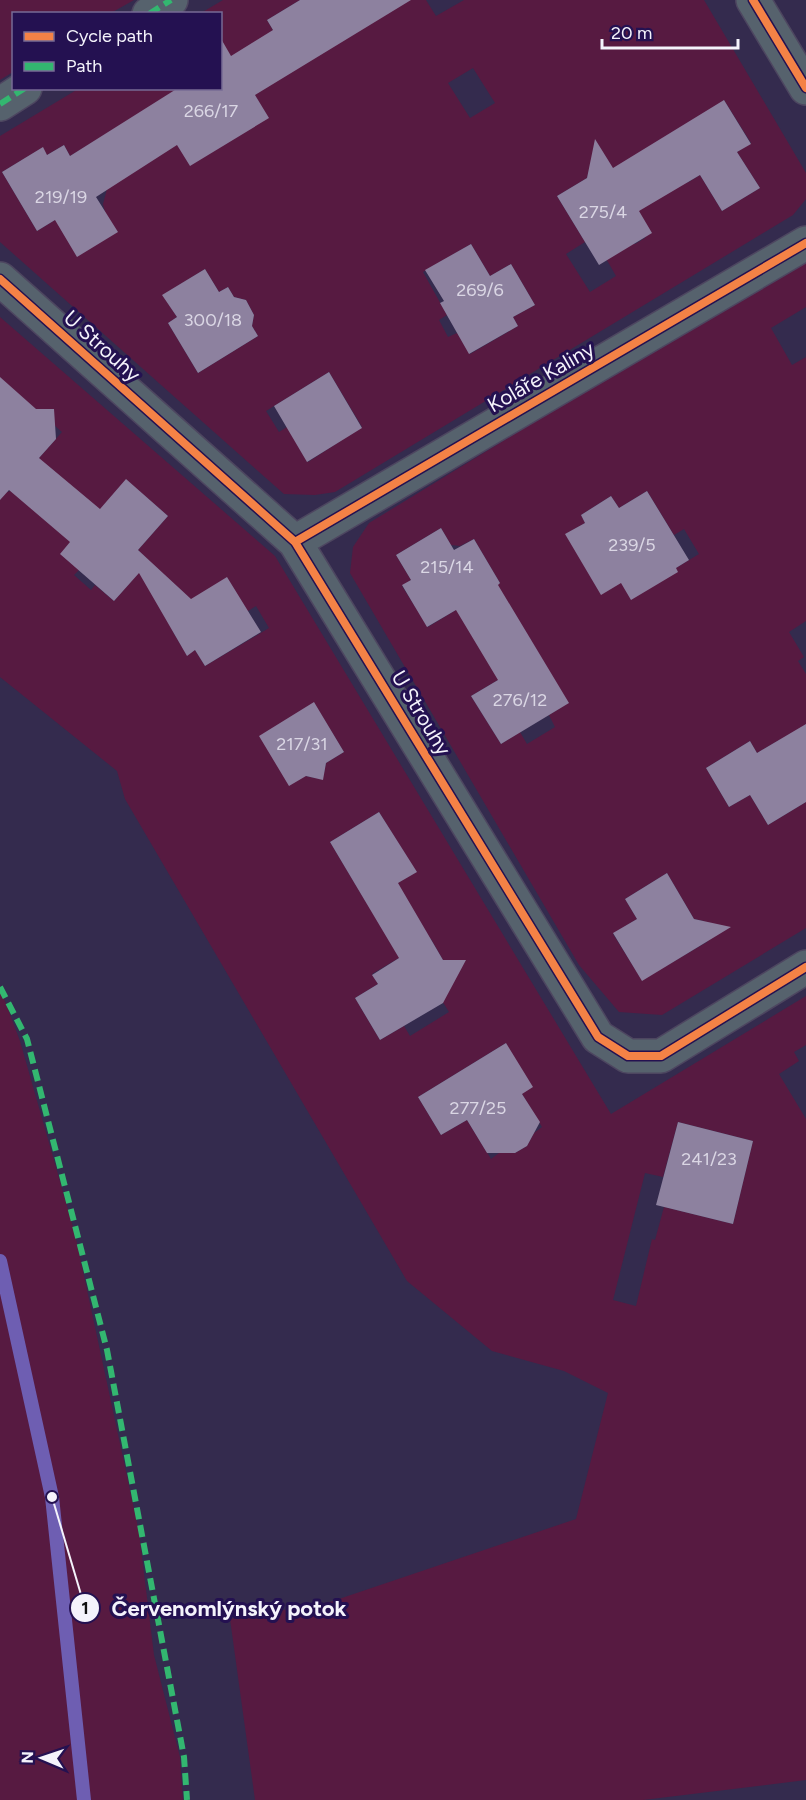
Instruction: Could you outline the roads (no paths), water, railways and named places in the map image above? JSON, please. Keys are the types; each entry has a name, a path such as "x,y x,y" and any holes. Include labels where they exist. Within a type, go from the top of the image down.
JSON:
{"street":[{"path":"152,12 171,0"},
{"path":"753,0 806,88"},
{"path":"0,104 22,90"},
{"name":"Koláře Kaliny","path":"295,542 806,243"},
{"name":"U Strouhy","path":"0,279 295,542 598,1037 628,1056 661,1056 806,967"}],"waterway":[{"path":"0,1261 52,1497 84,1800"}],"place":[{"name":"Červenomlýnský potok","path":"52,1497"}]}
